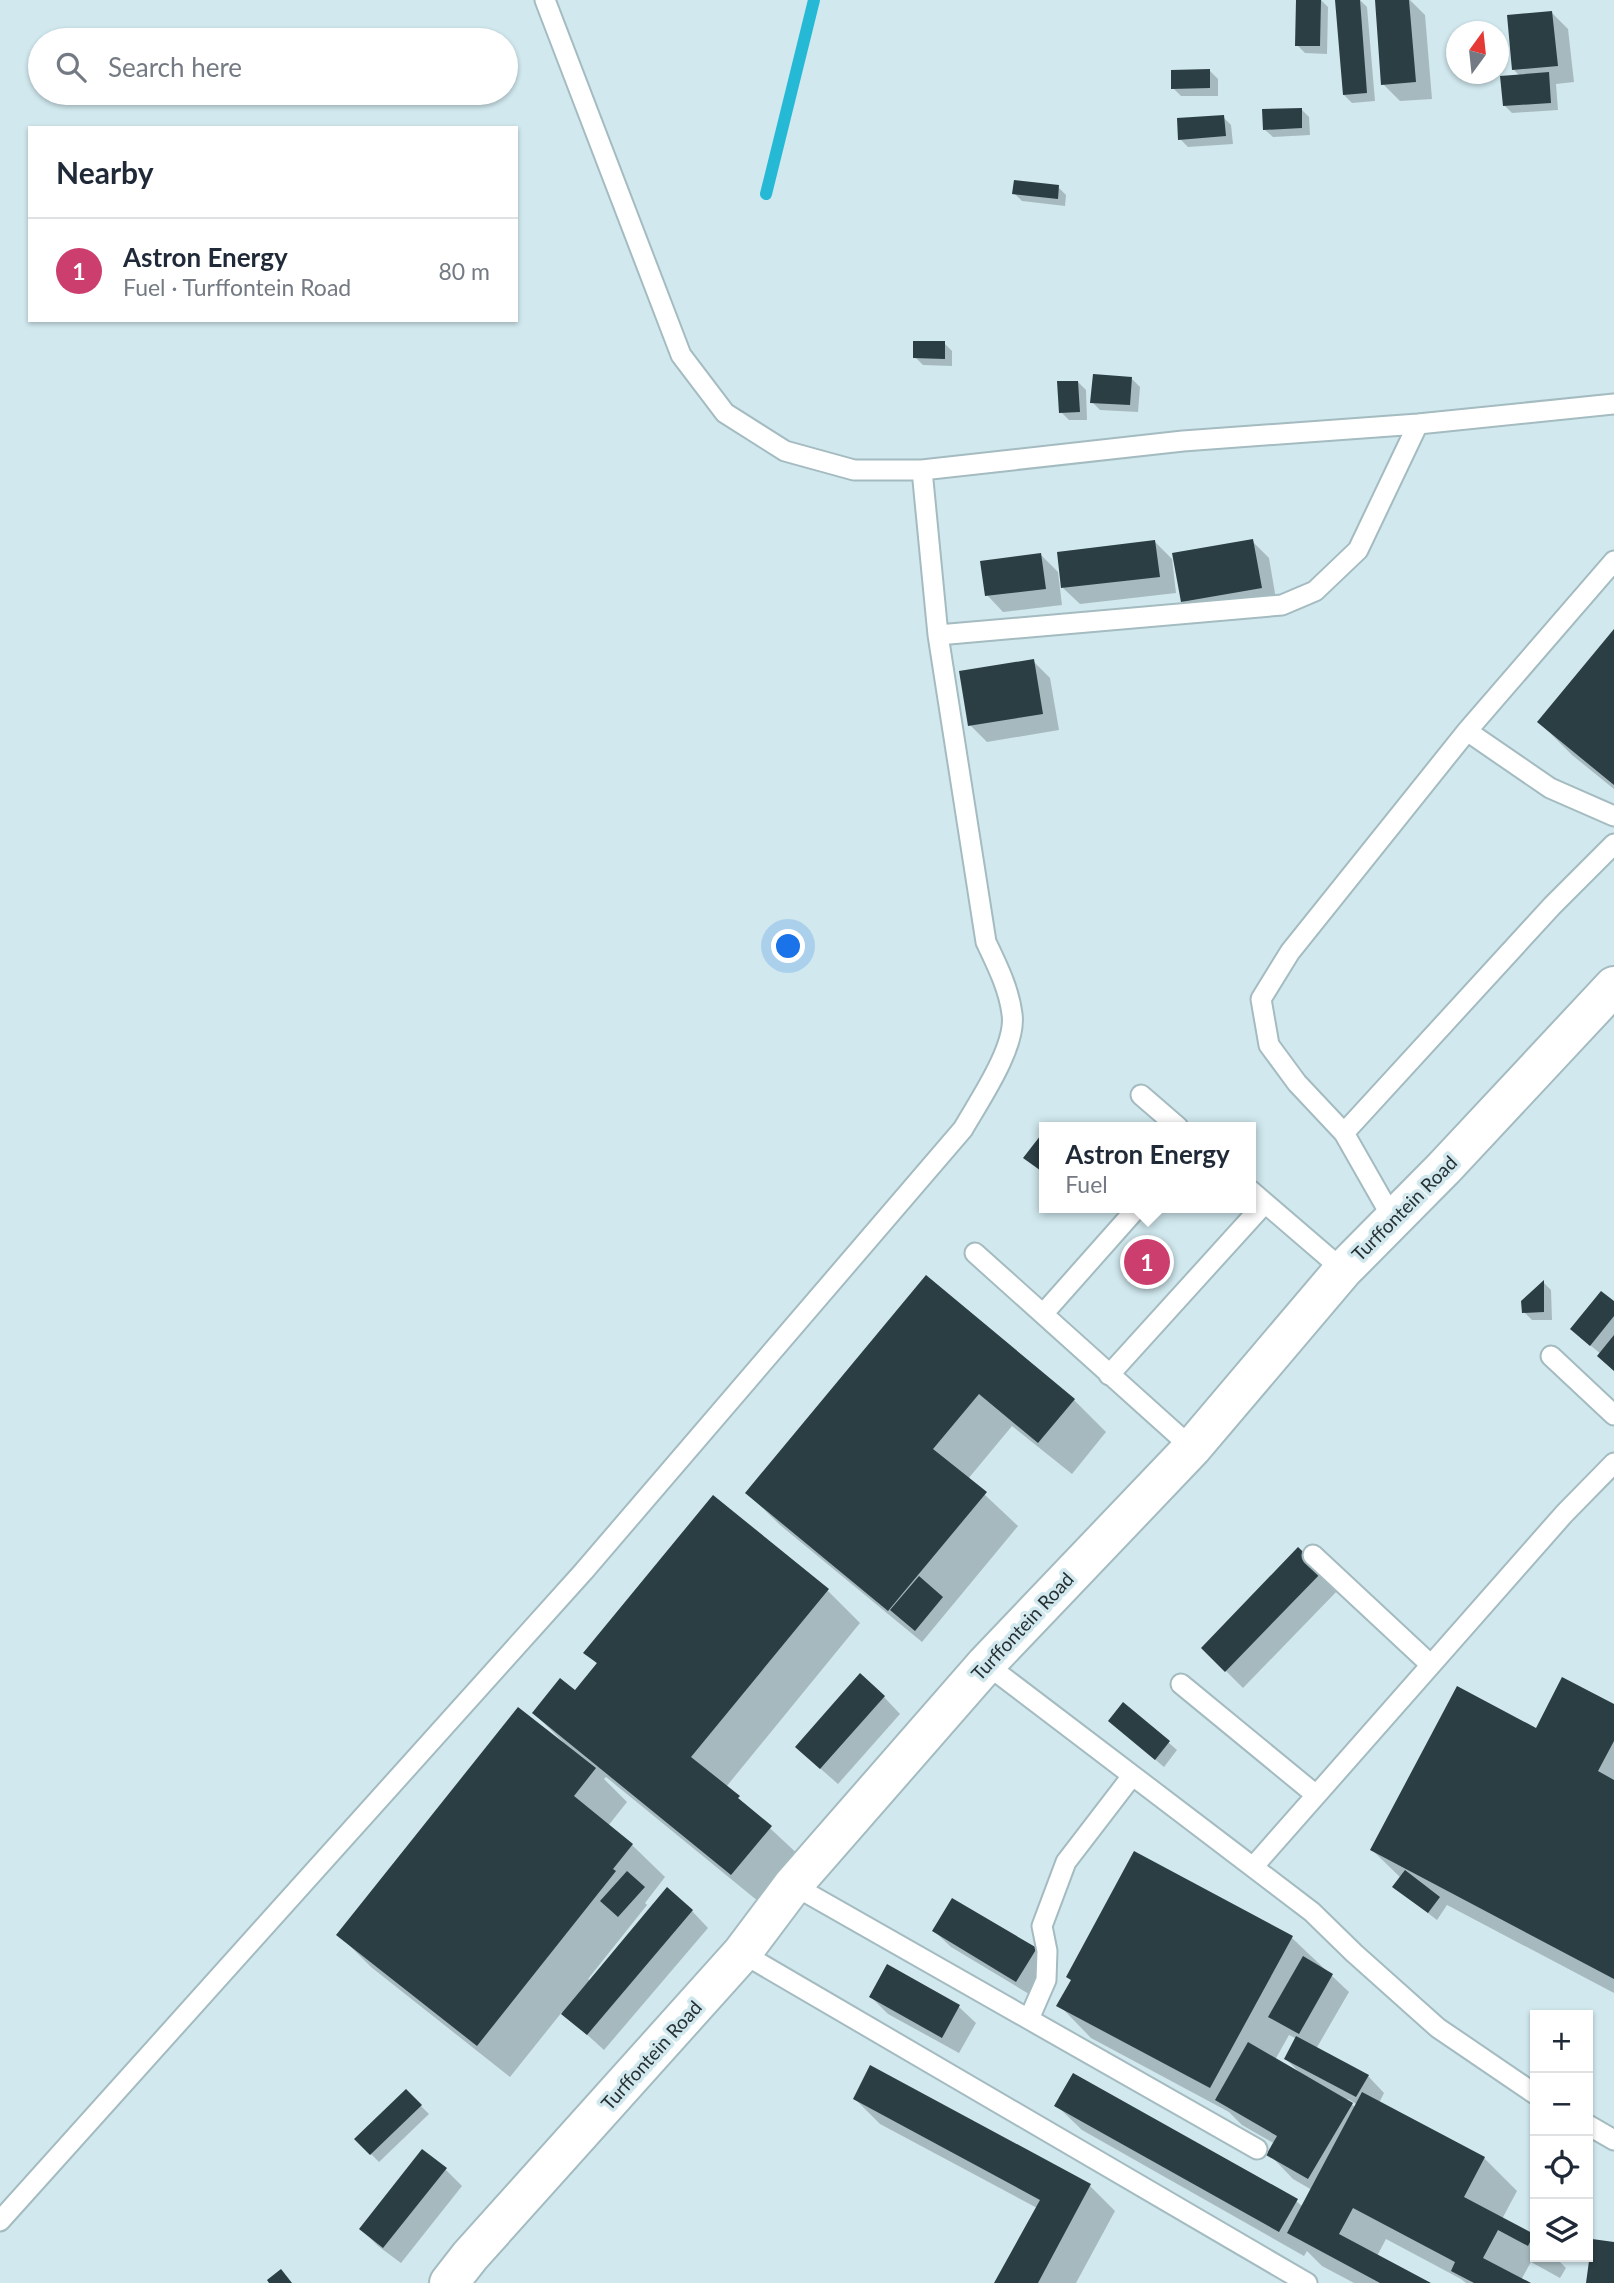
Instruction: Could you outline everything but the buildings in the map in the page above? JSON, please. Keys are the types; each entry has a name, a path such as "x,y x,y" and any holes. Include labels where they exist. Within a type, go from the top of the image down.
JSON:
{"street":[{"name":"Turffontein Road","path":"449,2283 470,2256 742,1953 793,1885 986,1664 1192,1448 1343,1270 1444,1168 1614,986"}],"lane":[{"path":"545,0 681,355 725,413 785,451 854,470 922,470 1183,441 1418,424 1614,404"},
{"path":"938,635 1282,605 1315,591 1358,550 1418,424"},
{"path":"0,2221 584,1571 963,1129 1007,1048 1013,1016 1000,971 986,942 938,635 922,470"},
{"path":"1393,1219 1344,1133 1297,1083 1269,1045 1261,999 1290,952 1467,731 1614,561"},
{"path":"1467,731 1550,788 1614,816"},
{"path":"1344,1133 1552,906 1614,844"},
{"path":"1141,1095 1172,1122"},
{"path":"1258,1196 1343,1270"},
{"path":"1043,1314 1133,1213"},
{"path":"1109,1375 1244,1213"},
{"path":"975,1253 1192,1448"},
{"path":"1551,1356 1614,1415"},
{"path":"1253,1867 1564,1514 1614,1463"},
{"path":"1313,1555 1431,1665"},
{"path":"986,1664 1312,1912 1438,2028 1530,2091"},
{"path":"1181,1684 1316,1795"},
{"path":"1029,2019 1046,1980 1048,1951 1042,1926 1066,1862 1132,1776"},
{"path":"793,1885 1257,2149"},
{"path":"742,1953 1307,2283"},
{"path":"1593,2128 1614,2140"}],"waterway":[{"path":"766,194 814,0"}],"place":[{"name":"Astron Energy","path":"1147,1262"}]}
